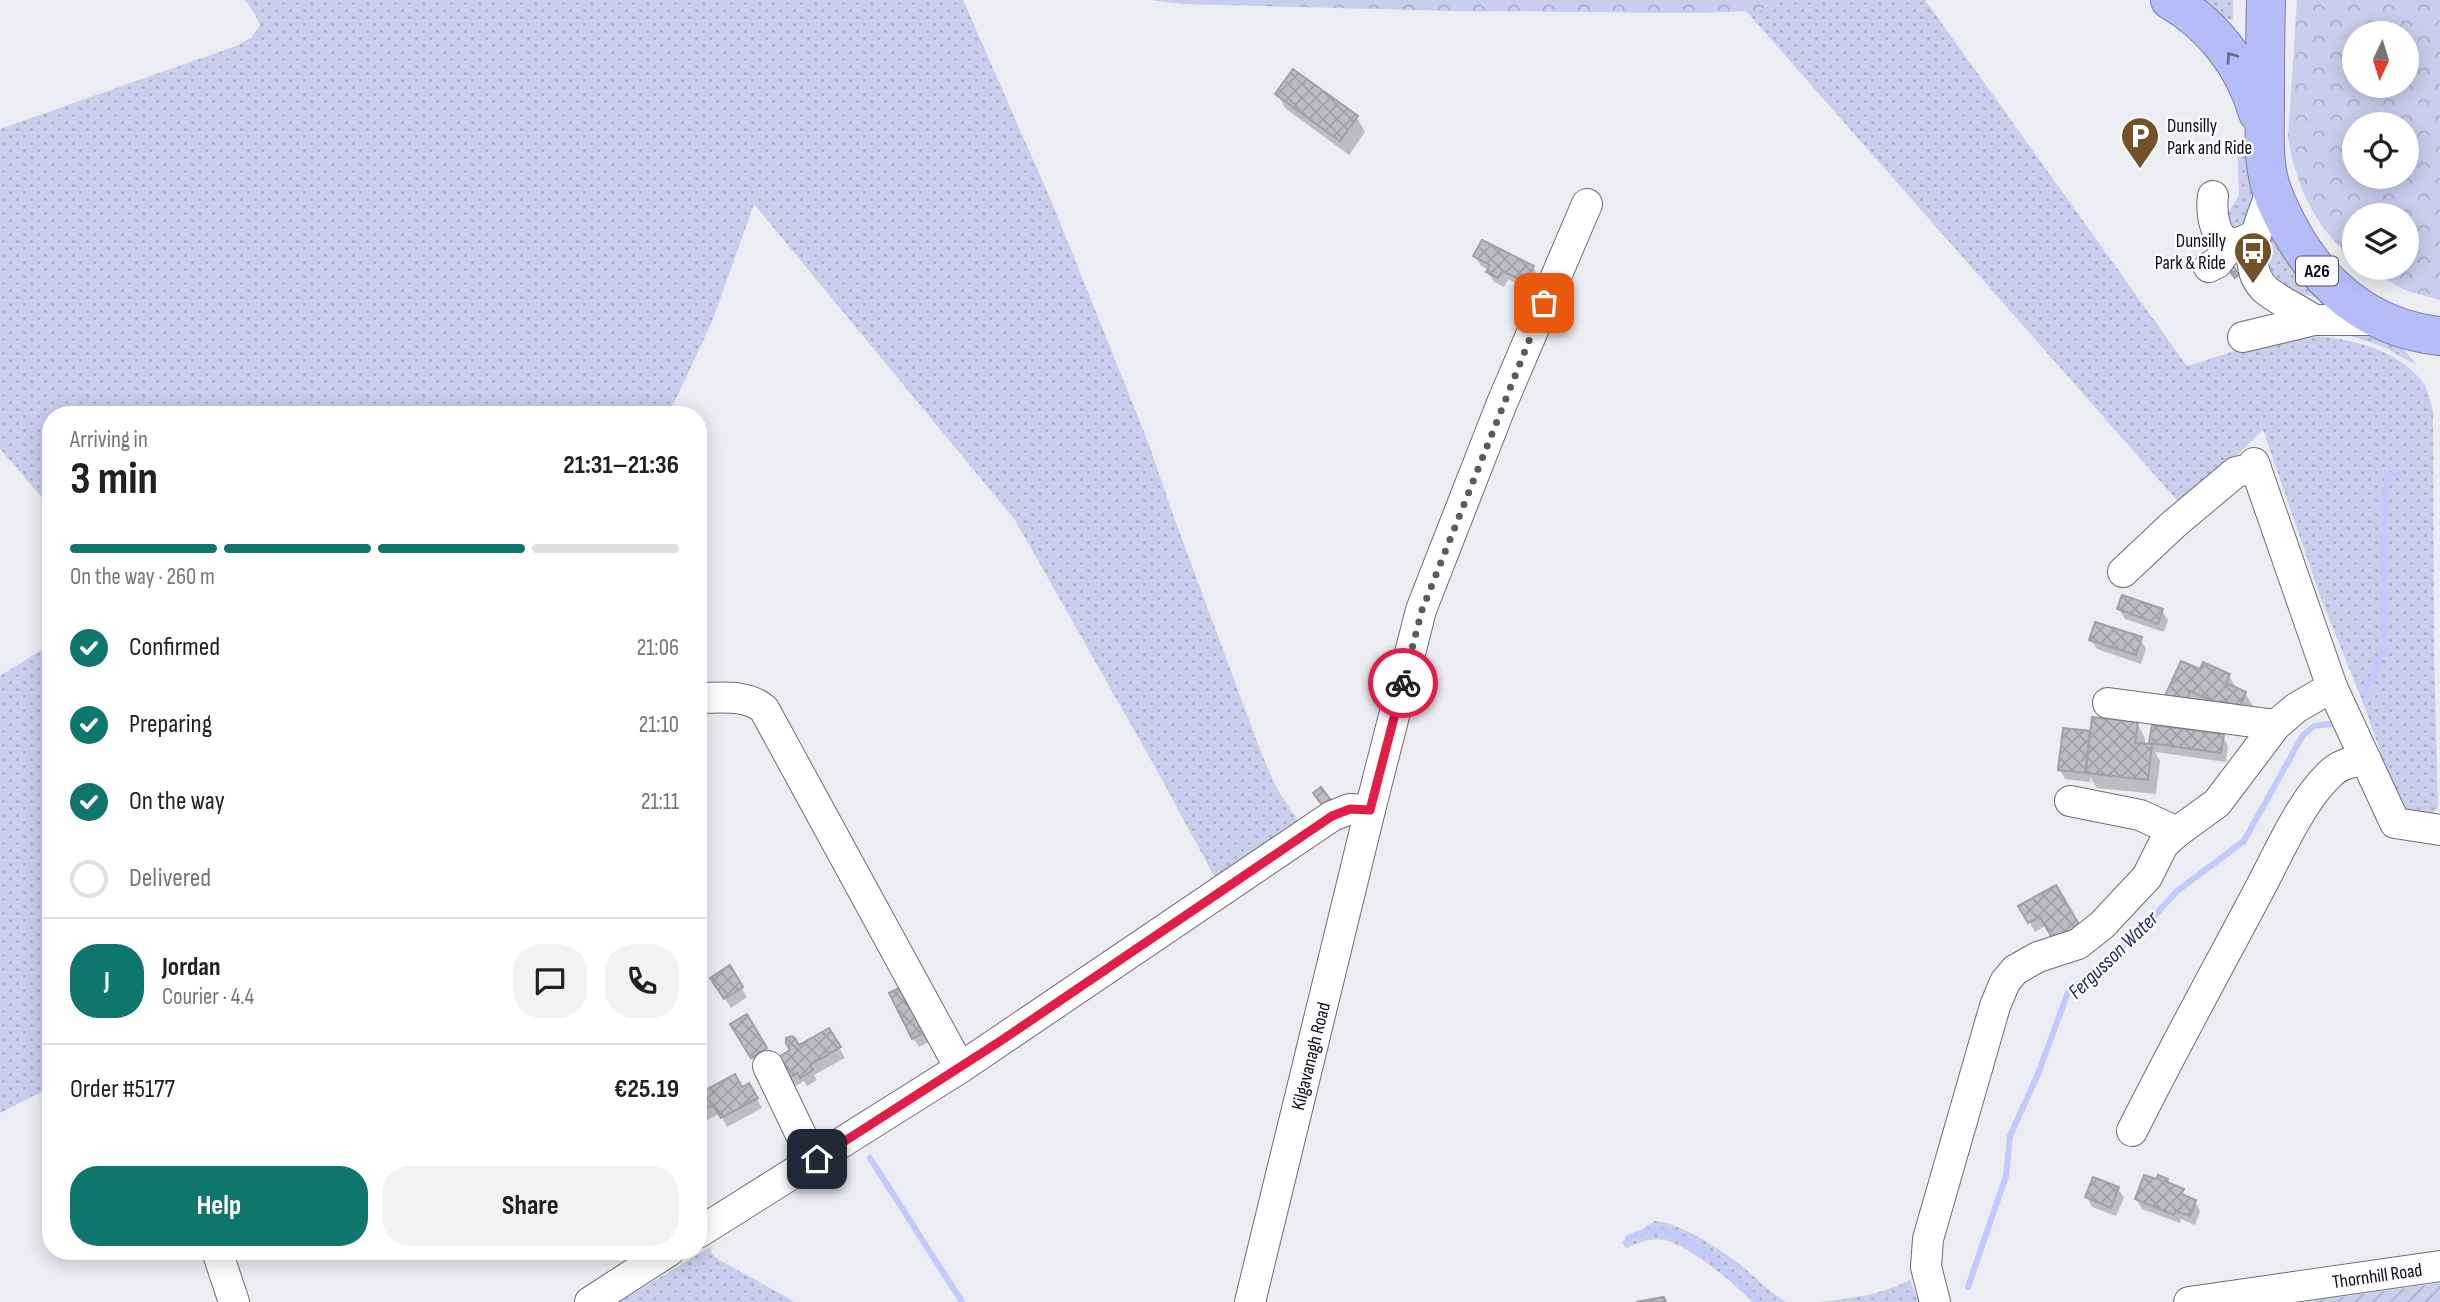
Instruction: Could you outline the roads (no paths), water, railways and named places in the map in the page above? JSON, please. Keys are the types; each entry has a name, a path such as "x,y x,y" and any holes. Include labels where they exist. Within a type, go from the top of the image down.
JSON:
{"highway":[{"path":"2171,0 2205,25 2241,70 2253,99 2265,142"},
{"name":"A26","path":"2266,0 2265,142 2271,192 2299,247 2325,281 2361,310 2408,329 2440,366"}],"street":[{"path":"2210,267 2244,239 2271,192"},
{"path":"2213,196 2211,208 2217,231 2244,239 2252,253 2260,283 2267,291 2314,320"},
{"name":"Kilgavanagh Road","path":"1250,1302 1274,1243 1370,810 1422,610 1502,402 1587,204"},
{"path":"2243,337 2314,320 2408,329"},
{"path":"2123,572 2174,524 2236,472 2255,466 2332,687 2395,822 2440,830"},
{"path":"1935,1302 1926,1267 1928,1239 1995,1006 2005,982 2024,963 2078,944 2102,925 2147,877 2164,845 2177,832 2217,803 2276,725 2296,708 2332,687"},
{"path":"707,698 755,701 764,709 960,1068"},
{"path":"2108,703 2276,725"},
{"path":"2132,1130 2283,846 2315,792 2335,768 2347,762 2366,760"},
{"path":"2070,800 2140,815 2177,832"},
{"path":"707,1228 821,1165 1332,816 1350,809 1370,810"},
{"path":"768,1066 802,1136 821,1165"},
{"path":"220,1260 234,1302"},
{"path":"590,1302 655,1260"},
{"name":"Thornhill Road","path":"2189,1302 2440,1266"}],"waterway":[{"name":"Fergusson Water","path":"2367,693 2384,647 2383,543 2387,475 2401,475"},
{"name":"Fergusson Water","path":"1968,1287 2006,1176 2010,1136 2038,1074 2068,992 2105,963 2149,922 2177,891 2244,841 2303,735 2314,726 2331,724"},
{"path":"870,1158 962,1302"},
{"path":"1628,1238 1648,1232 1673,1234 1699,1249 1727,1271 1758,1302"}],"place":[{"name":"Dunsilly Park and Ride","path":"2140,170"},
{"name":"Dunsilly Park & Ride","path":"2253,285"}]}
